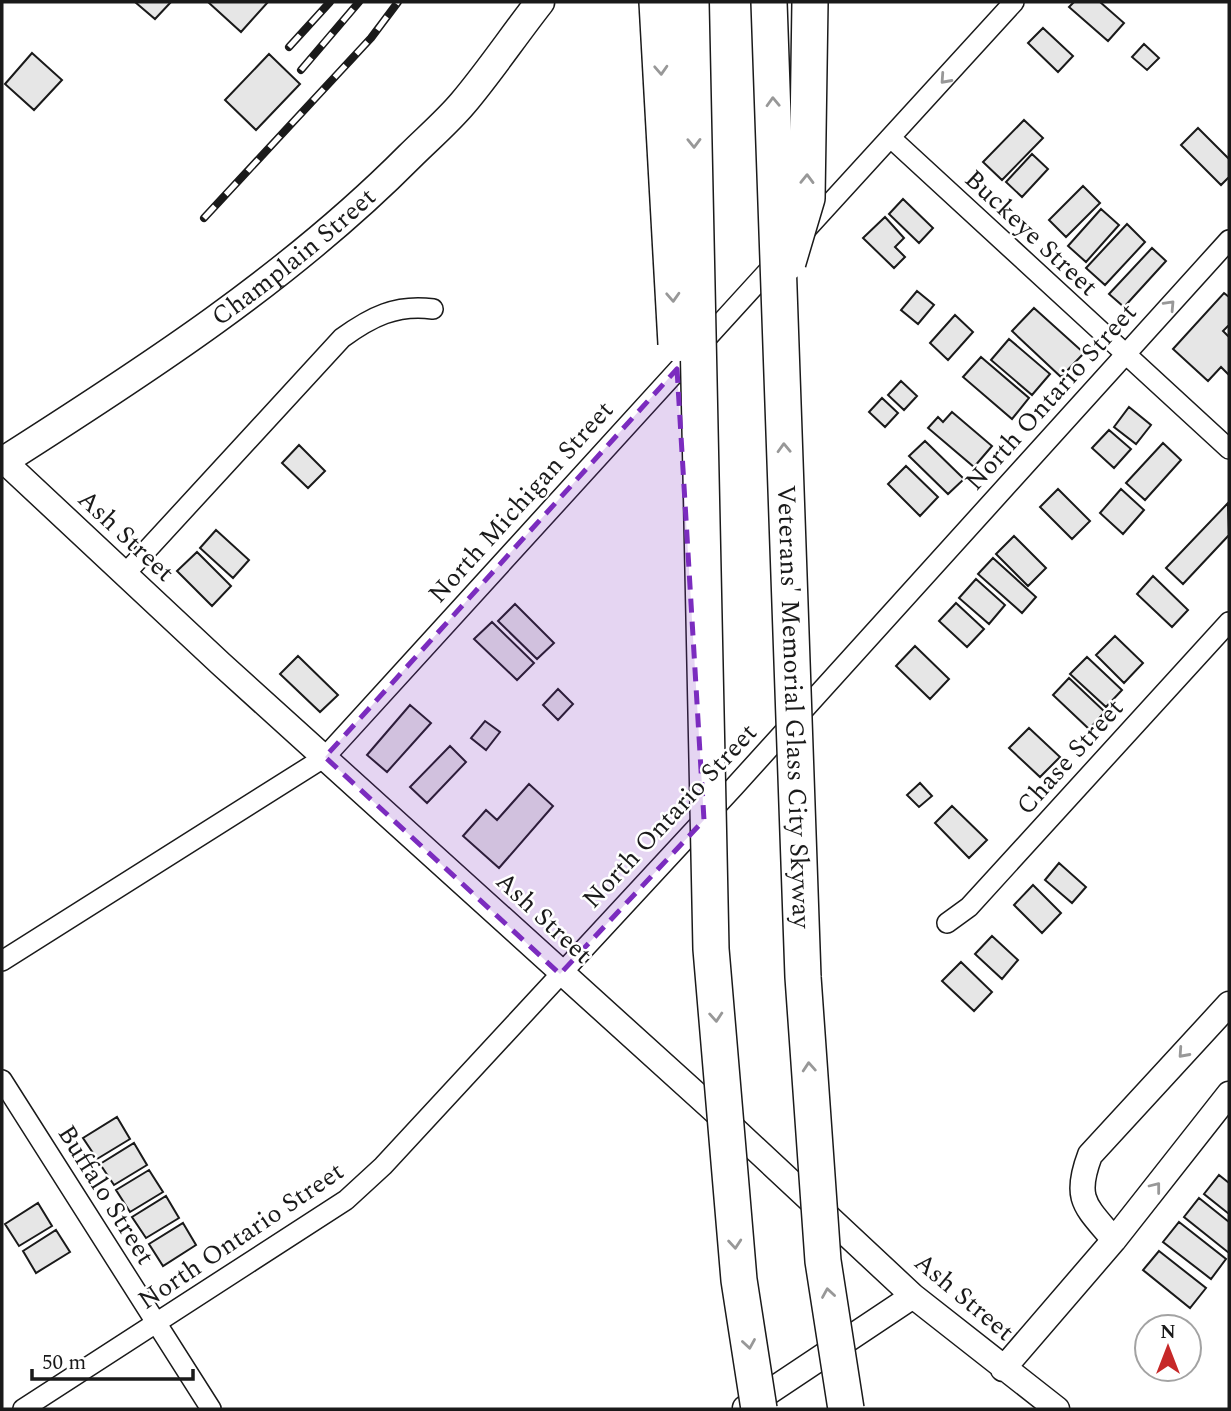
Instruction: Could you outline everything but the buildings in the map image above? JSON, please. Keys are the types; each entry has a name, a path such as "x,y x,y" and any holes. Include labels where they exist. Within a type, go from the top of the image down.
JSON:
{"highway":[{"path":"657,2 711,949 738,1280 759,1409"},
{"path":"691,2 711,949"},
{"name":"Veterans' Memorial Glass City Skyway","path":"769,2 803,978 823,1261 846,1409"},
{"path":"779,292 807,198 810,2"}],"main road":[{"name":"Champlain Street","path":"3,461 223,314 282,272 320,240 377,190 462,104 540,2"}],"street":[{"name":"North Michigan Street","path":"2,961 325,757 717,324 892,139 1014,2"},
{"name":"Buckeye Street","path":"892,139 1229,449"},
{"name":"North Ontario Street","path":"23,1409 157,1325 282,1239 346,1200 383,1166 734,787 1229,240"},
{"path":"124,575 342,338 370,318 391,310 433,309"},
{"name":"Ash Street","path":"3,461 560,974 717,1113 913,1296 1057,1409"},
{"name":"Chase Street","path":"947,923 969,907 1229,622"},
{"path":"1114,1240 1085,1205 1081,1181 1090,1155 1226,1011"},
{"name":"Buffalo Street","path":"2,1080 211,1409"},
{"path":"1003,1369 1114,1240 1229,1094"},
{"path":"743,1409 913,1296"}],"highlighted area":[{"path":"677,369 704,820 560,974 325,757"}],"railway":[{"path":"289,47 330,2"},
{"path":"301,70 359,2"},
{"path":"204,218 371,38 398,2"}]}
